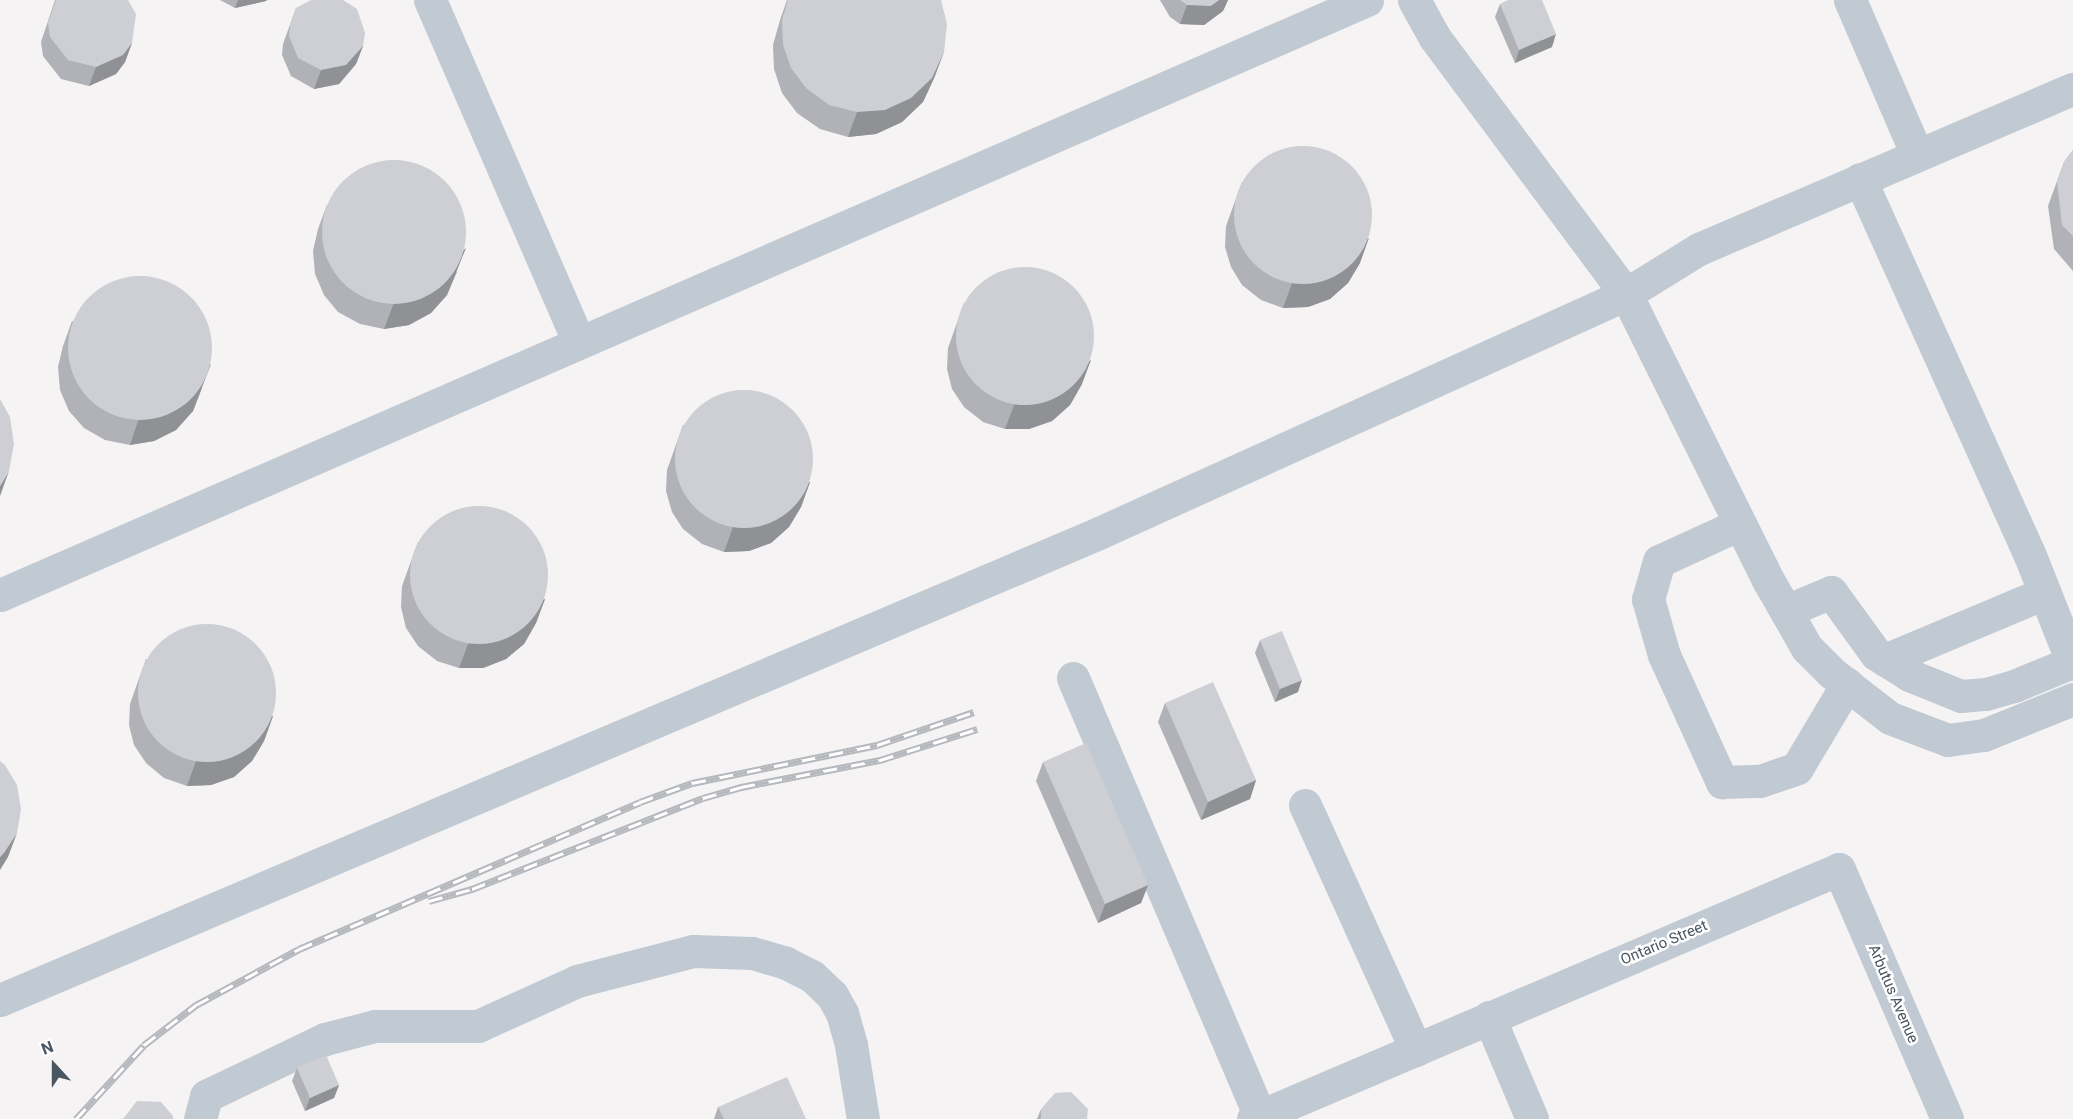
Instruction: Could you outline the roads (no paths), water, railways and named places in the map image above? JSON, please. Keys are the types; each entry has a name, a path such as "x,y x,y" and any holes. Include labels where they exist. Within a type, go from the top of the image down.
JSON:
{"street":[{"path":"430,0 579,342"},
{"path":"0,595 1367,0"},
{"path":"1414,0 1435,38 1626,294 1740,524 1807,648 1846,684 1890,718 1948,740 1984,735 2073,699"},
{"path":"1850,0 1917,155"},
{"path":"0,1000 1099,533 1626,294 1699,249 2073,89"},
{"path":"1786,611 1831,592 1860,637 1885,660 1940,690 1961,696 1986,694 2014,686 2073,663 1860,179"},
{"path":"1740,524 1659,561 1648,599 1664,655 1722,782 1760,781 1797,768 1846,684"},
{"path":"1885,660 2044,593"},
{"path":"1073,678 1257,1118"},
{"path":"1305,805 1416,1050"},
{"name":"Ontario Street","path":"1257,1118 1839,869"},
{"name":"Arbutus Avenue","path":"1839,869 1947,1119"},
{"path":"200,1119 206,1096 325,1039 375,1026 478,1026 577,981 693,951 752,953 786,963 812,976 832,995 842,1013 851,1045 863,1119"},
{"path":"1489,1017 1532,1119"}],"railway":[{"path":"76,1119 144,1045 196,1005 299,949 640,802 692,783 877,745 974,712"},
{"path":"429,901 472,889 703,798 741,787 880,760 977,729"}]}
